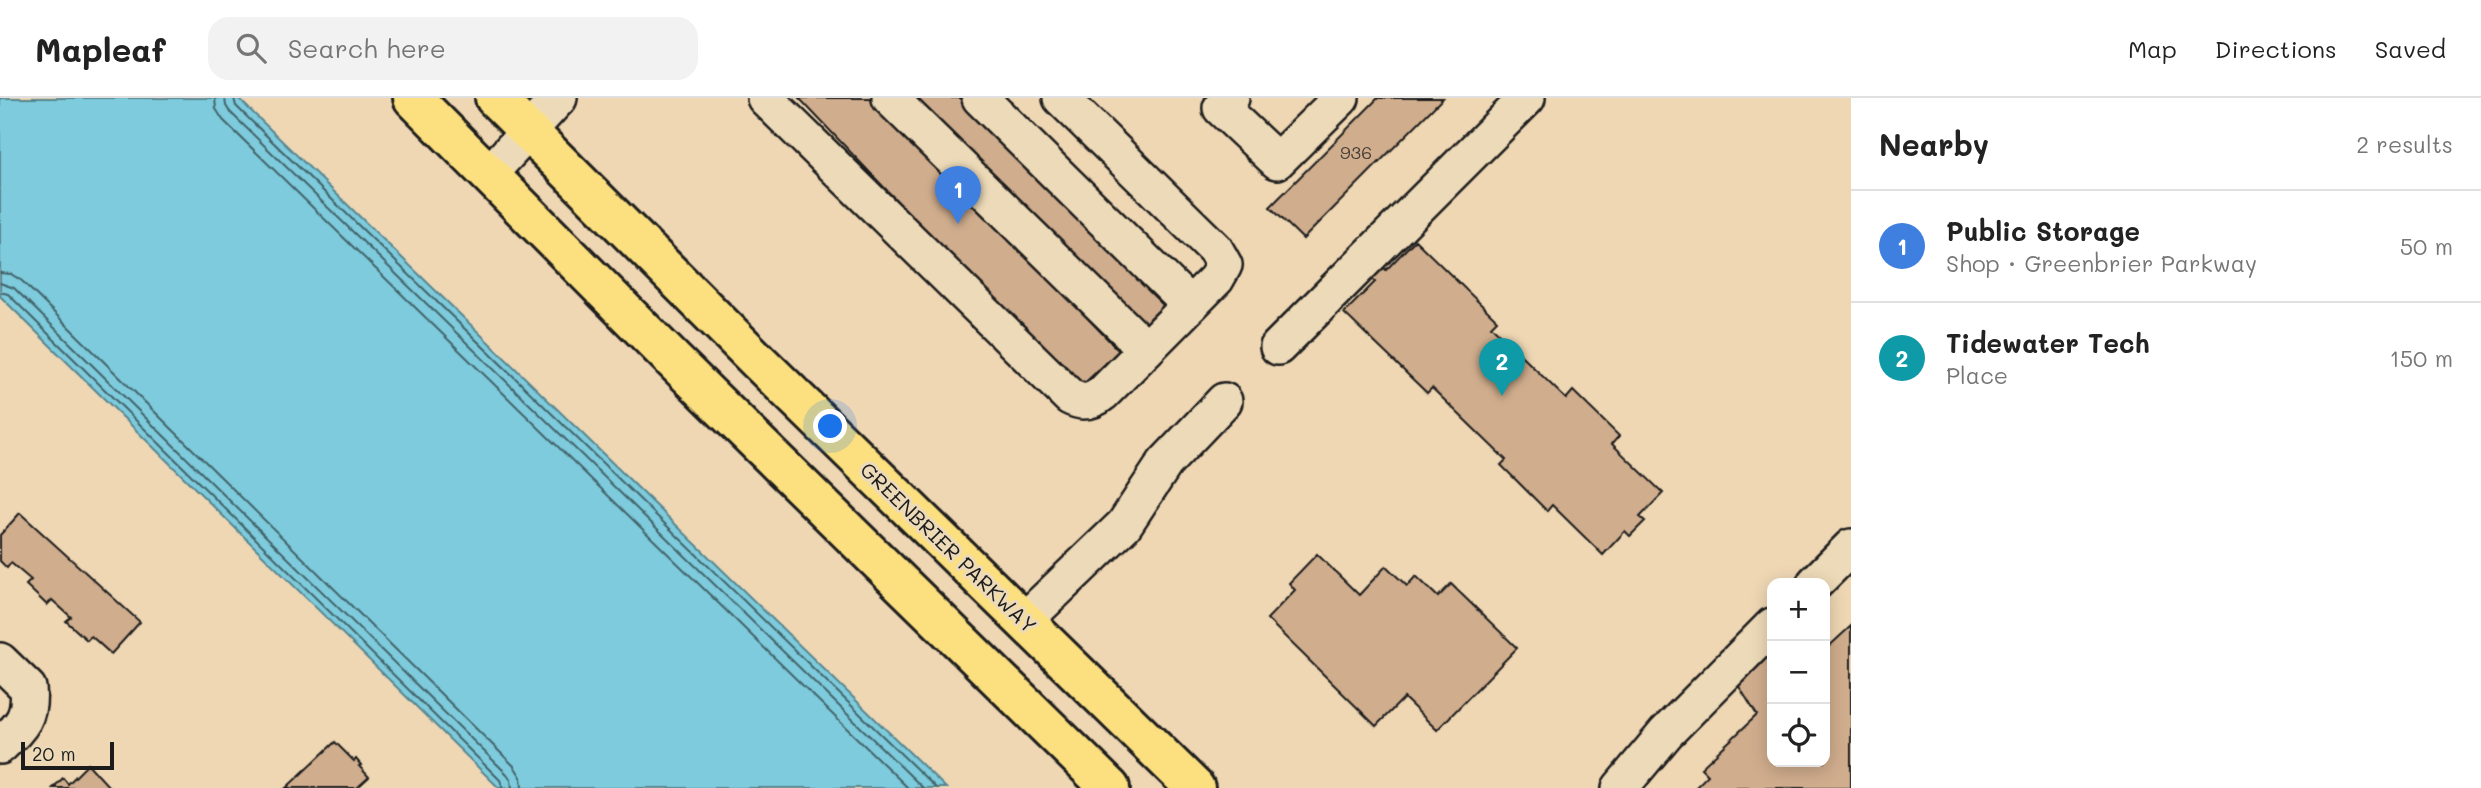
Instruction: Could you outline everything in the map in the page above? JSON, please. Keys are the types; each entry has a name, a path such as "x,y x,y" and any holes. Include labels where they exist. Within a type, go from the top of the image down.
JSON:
{"main road":[{"path":"413,98 674,361 1110,788"},
{"name":"GREENBRIER PARKWAY","path":"495,98 1195,788"}],"street":[{"path":"489,174 559,98"},
{"path":"765,98 1070,397 1087,402 1095,399 1146,349 1221,272 1224,265 1222,258 1061,98"},
{"path":"890,98 1146,349"},
{"path":"980,98 1190,305"},
{"path":"1231,98 1221,108 1277,161 1341,98"},
{"path":"1278,347 1527,98"},
{"path":"1024,620 1124,525 1165,463 1224,401"},
{"path":"1820,578 1851,547"},
{"path":"1620,788 1666,733 1767,631"},
{"path":"0,661 28,688 29,702 27,715 18,729 0,746"}],"water":[{"path":"0,98 238,98 946,788 499,788 0,296"}],"building":[{"path":"799,98 878,98 1119,351 1077,390"},
{"path":"914,98 965,98 1164,305 1137,331"},
{"path":"1378,98 1443,98 1303,239 1270,207"},
{"path":"1415,240 1497,320 1491,326 1566,399 1573,391 1619,436 1612,444 1663,493 1640,517 1645,521 1630,536 1625,531 1603,555 1552,505 1547,511 1501,465 1506,460 1432,388 1427,393 1344,313 1375,282 1369,277 1381,264 1386,270"},
{"path":"20,513 140,622 111,654 91,636 87,640 66,621 71,617 52,600 47,605 26,585 31,580 11,563 7,568 0,561 0,535"},
{"path":"1317,554 1359,595 1386,566 1407,586 1416,576 1438,597 1451,584 1517,648 1437,730 1404,698 1376,726 1267,619 1295,590 1289,583"},
{"path":"1851,626 1851,788 1695,788 1708,775 1701,768 1757,715 1738,685 1767,657 1767,767 1830,767 1830,645"},
{"path":"335,742 354,761 356,759 369,777 357,788 286,788"},
{"path":"88,764 110,788 53,788 63,778 68,784"}],"place":[{"name":"Public Storage","path":"958,224"},
{"name":"Tidewater Tech","path":"1502,396"}]}
